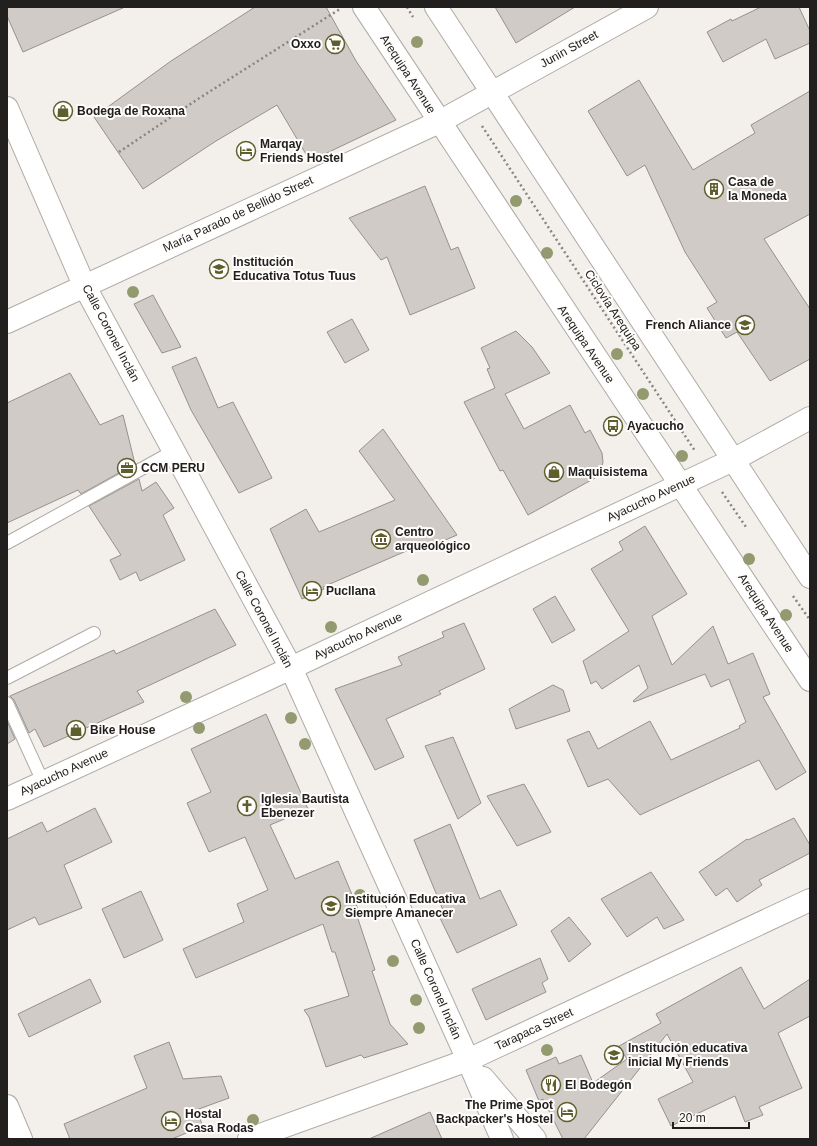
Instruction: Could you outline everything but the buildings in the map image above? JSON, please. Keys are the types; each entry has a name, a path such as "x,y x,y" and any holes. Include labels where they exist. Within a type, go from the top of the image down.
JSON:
{"street":[{"name":"Arequipa Avenue","path":"364,7 810,680"},
{"path":"436,7 810,577"},
{"name":"Junin Street","path":"468,105 647,7"},
{"name":"María Parado de Bellido Street","path":"7,322 84,285 439,122 468,105"},
{"name":"Calle Coronel Inclán","path":"7,108 84,285 291,668 468,1060 502,1139"},
{"name":"Ayacucho Avenue","path":"7,799 291,668 708,472 810,418"},
{"name":"Tarapaca Street","path":"249,1139 468,1060 810,900"},
{"path":"468,1060 535,1139"},
{"path":"7,1106 21,1139"}],"lane":[{"path":"7,544 174,450"},
{"path":"7,678 94,634"},
{"path":"7,703 43,782"}],"path":[{"path":"119,152 198,99 343,7"},
{"path":"406,7 415,20"},
{"name":"Ciclovía Arequipa","path":"468,105 708,472 748,530"},
{"path":"792,594 810,620"}],"place":[{"name":"Oxxo","path":"335,44"},
{"name":"Bodega de Roxana","path":"63,111"},
{"name":"Marqay Friends Hostel","path":"246,151"},
{"name":"Casa de la Moneda","path":"714,189"},
{"name":"Institución Educativa Totus Tuus","path":"219,269"},
{"name":"French Aliance","path":"745,325"},
{"name":"Ayacucho","path":"613,426"},
{"name":"CCM PERU","path":"127,468"},
{"name":"Maquisistema","path":"554,472"},
{"name":"Centro arqueológico","path":"381,539"},
{"name":"Pucllana","path":"312,591"},
{"name":"Bike House","path":"76,730"},
{"name":"Iglesia Bautista Ebenezer","path":"247,806"},
{"name":"Institución Educativa Siempre Amanecer","path":"331,906"},
{"name":"Institución educativa inicial My Friends","path":"614,1055"},
{"name":"El Bodegón","path":"551,1085"},
{"name":"The Prime Spot Backpacker's Hostel","path":"567,1112"},
{"name":"Hostal Casa Rodas","path":"171,1121"}]}
